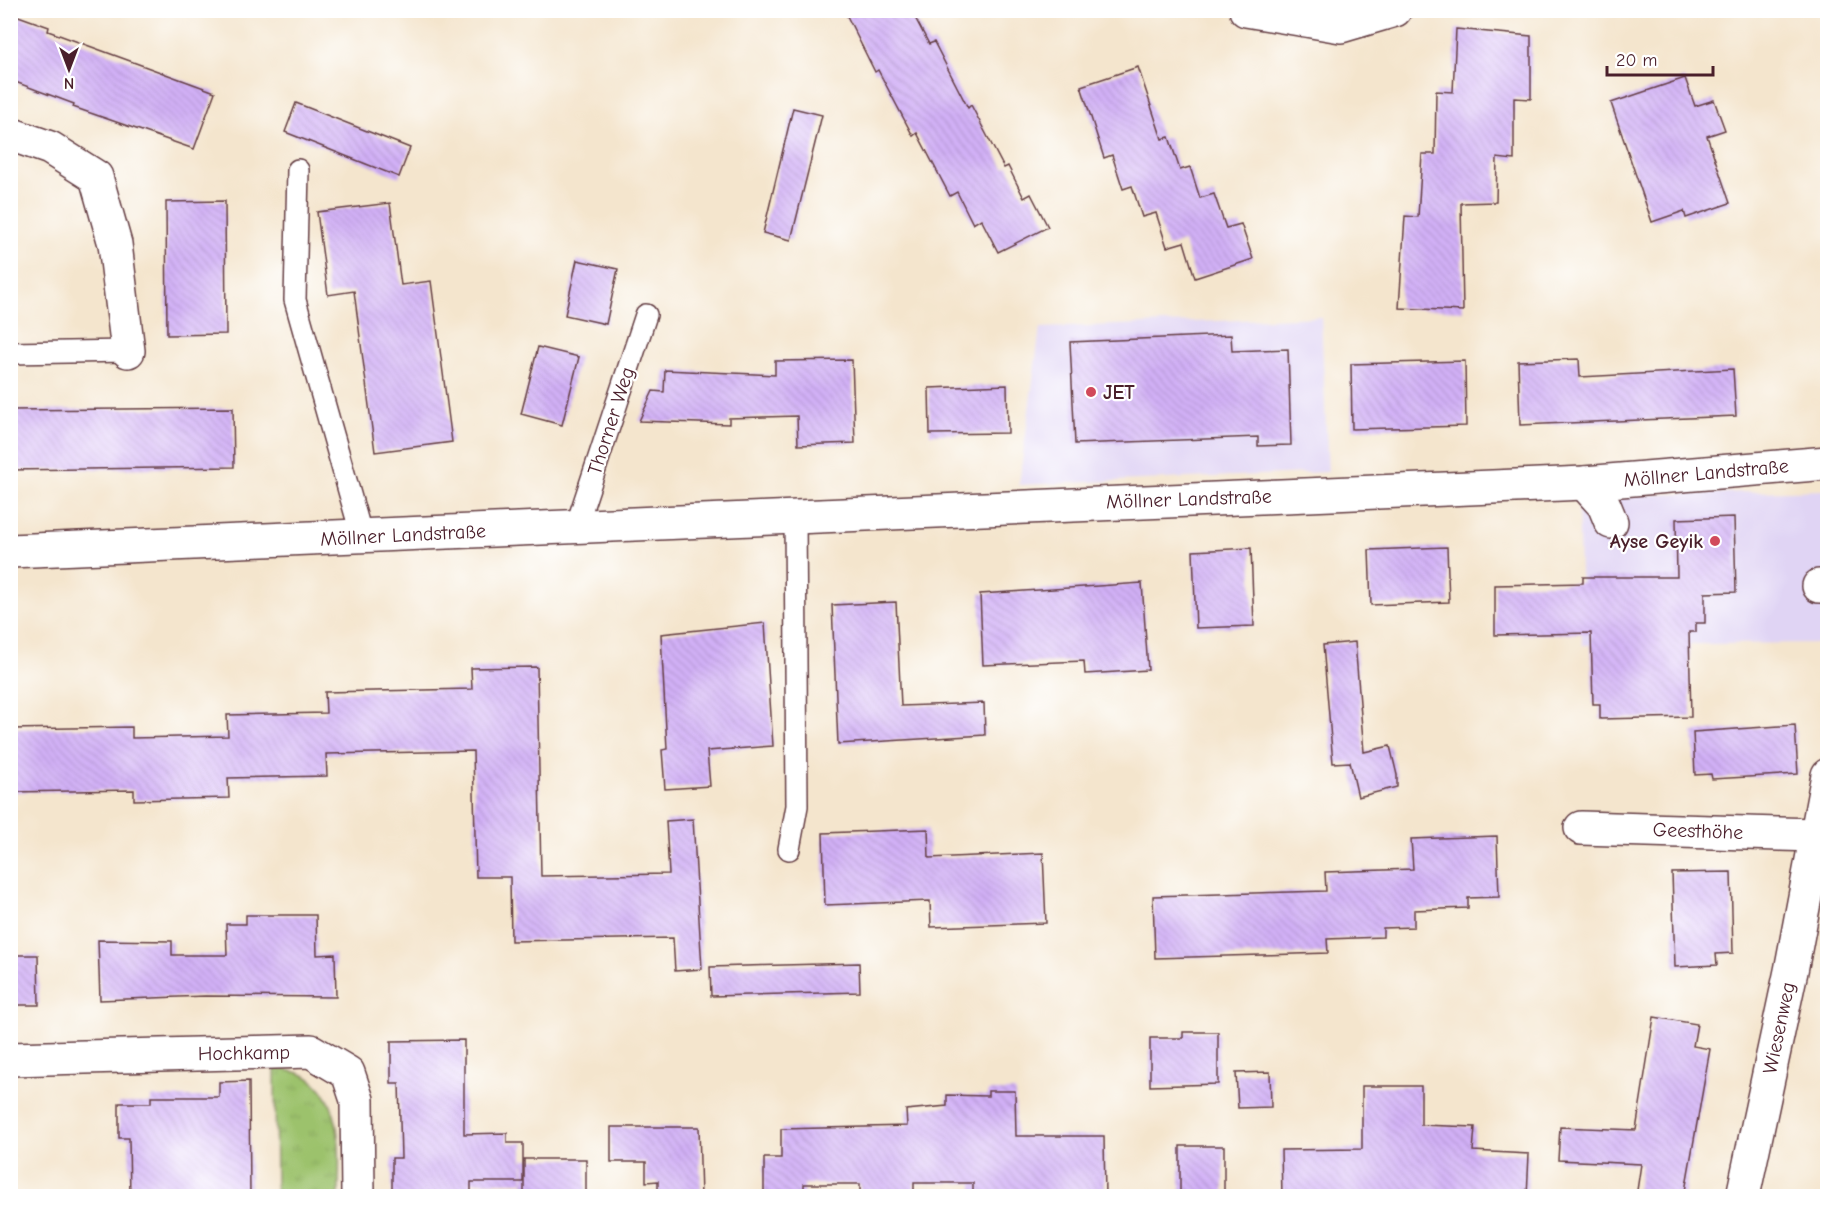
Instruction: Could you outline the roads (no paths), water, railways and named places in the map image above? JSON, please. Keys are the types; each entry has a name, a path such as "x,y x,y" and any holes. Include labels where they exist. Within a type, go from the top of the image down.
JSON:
{"main road":[{"path":"1246,10 1341,26 1395,10"},
{"path":"10,134 50,148 96,177 116,244 128,351"},
{"name":"Möllner Landstraße","path":"10,551 362,537 795,515 1584,483 1827,463"},
{"name":"Möllner Landstraße","path":"1584,483 1604,505 1611,522"},
{"name":"Wiesenweg","path":"1743,1197 1818,852 1827,775"},
{"name":"Geesthöhe","path":"1581,828 1818,852"},
{"name":"Hochkamp","path":"10,1059 311,1052 348,1073 357,1100 358,1197"}],"lane":[{"path":"298,170 295,300 362,537"},
{"name":"Thorner Weg","path":"576,526 646,315"},
{"path":"10,353 128,351"},
{"path":"789,849 797,806 795,515"}],"place":[{"name":"JET","path":"1091,392"},
{"name":"Ayse Geyik","path":"1715,541"}]}
